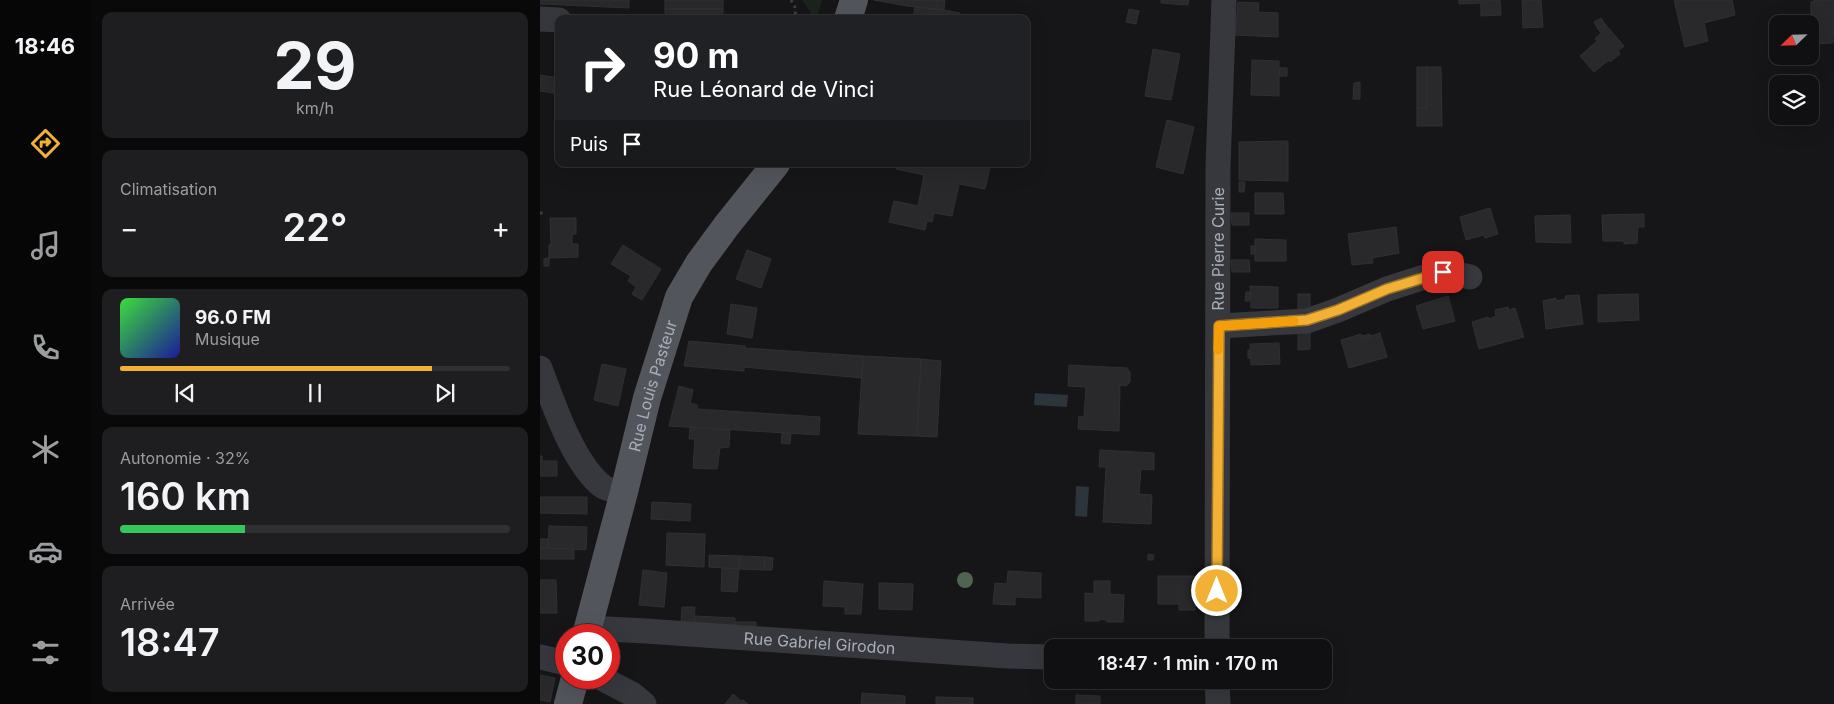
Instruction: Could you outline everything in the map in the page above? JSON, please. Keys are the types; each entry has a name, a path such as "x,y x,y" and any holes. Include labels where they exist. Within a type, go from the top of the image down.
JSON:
{"main road":[{"path":"849,15 854,0"},
{"name":"Rue Louis Pasteur","path":"589,624 647,398 679,297 704,255 774,167"},
{"path":"568,704 572,689"}],"street":[{"name":"Rue Pierre Curie","path":"1217,639 1218,166 1224,0"},
{"path":"540,19 555,20"},
{"path":"1219,326 1307,320 1338,310 1387,289 1443,272 1470,277"},
{"path":"540,368 556,411 581,462 603,487 624,492"},
{"name":"Rue Gabriel Girodon","path":"620,631 646,631 1007,656 1044,657"},
{"path":"540,657 555,660"},
{"path":"620,688 632,694 644,704"},
{"path":"1217,689 1218,704"}],"path":[{"path":"791,0 796,9 795,14 798,15"},
{"path":"540,213 545,213"}],"shaded area":[{"path":"802,0 822,0 817,15 812,15"},
{"path":"1035,393 1068,395 1067,407 1034,405"},
{"path":"1076,486 1089,487 1087,517 1075,516"}],"building":[{"path":"540,0 629,0 629,8 540,4"},
{"path":"665,0 723,0 723,9 665,9"},
{"path":"874,0 908,0 907,6"},
{"path":"908,0 938,0 936,9 907,6"},
{"path":"938,0 945,0 944,10 936,9"},
{"path":"1161,0 1189,0 1188,5 1161,3"},
{"path":"1459,0 1500,0 1501,15 1481,16 1481,3 1459,4"},
{"path":"1522,0 1541,0 1543,27 1523,28"},
{"path":"1674,0 1732,0 1735,15 1704,23 1708,41 1685,47"},
{"path":"1814,0 1834,0 1833,43 1819,44 1819,15 1811,15 1811,2 1814,2"},
{"path":"1238,2 1259,3 1258,12 1278,13 1278,37 1235,35"},
{"path":"915,7 949,11 948,15 914,15"},
{"path":"665,9 723,9 723,15 665,15"},
{"path":"1129,9 1139,11 1136,24 1126,22"},
{"path":"949,11 960,13 959,15 948,15"},
{"path":"1601,18 1605,24 1598,29 1594,22"},
{"path":"1605,24 1624,46 1618,51 1620,54 1594,72 1580,56 1597,41 1595,39 1601,33 1598,29"},
{"path":"1153,49 1180,54 1171,100 1145,96"},
{"path":"1252,60 1279,61 1279,96 1251,95"},
{"path":"1417,67 1427,67 1427,108 1417,108"},
{"path":"1427,67 1441,67 1442,126 1417,126 1417,108 1427,108"},
{"path":"1280,68 1287,68 1287,76 1279,76"},
{"path":"540,75 555,77 555,93 540,91"},
{"path":"1360,82 1360,99 1353,99 1354,83"},
{"path":"1167,120 1194,127 1183,174 1156,167"},
{"path":"1288,141 1288,181 1239,180 1239,142"},
{"path":"897,167 990,167 985,189 959,184 952,216 934,213 932,222 927,221 925,230 889,222 894,201 918,206 924,175 896,169"},
{"path":"1239,182 1245,182 1244,192 1239,192"},
{"path":"1255,193 1283,193 1284,214 1255,214"},
{"path":"1490,208 1498,234 1485,238 1484,235 1466,240 1460,217"},
{"path":"1231,213 1249,213 1249,225 1232,225"},
{"path":"1644,214 1644,227 1638,227 1637,243 1624,244 1624,241 1603,241 1602,215"},
{"path":"1570,215 1571,243 1536,242 1535,216"},
{"path":"550,218 576,218 576,234 572,234 572,244 578,244 578,257 549,258 549,245 551,245"},
{"path":"1396,227 1399,253 1372,258 1373,263 1352,265 1348,234"},
{"path":"1255,239 1286,240 1286,261 1255,261"},
{"path":"623,245 661,269 642,300 632,294 636,287 628,281 631,276 611,264"},
{"path":"1251,246 1255,246 1255,254 1251,254"},
{"path":"747,250 771,259 761,288 736,279"},
{"path":"549,258 549,266 544,266 544,259"},
{"path":"1231,260 1249,260 1250,272 1232,272"},
{"path":"1250,286 1278,287 1278,308 1251,308"},
{"path":"1246,292 1250,292 1250,301 1245,301"},
{"path":"1298,294 1310,294 1310,311 1298,312"},
{"path":"1638,294 1639,320 1598,322 1598,295"},
{"path":"1579,295 1583,324 1546,329 1543,301 1556,298 1556,301 1566,299 1565,296"},
{"path":"1448,296 1455,321 1423,329 1416,306"},
{"path":"731,304 757,308 752,338 727,334"},
{"path":"1508,307 1509,310 1515,308 1524,337 1479,349 1472,322 1488,317 1489,319 1496,316 1495,310"},
{"path":"1310,332 1310,349 1298,350 1298,333"},
{"path":"1380,333 1387,357 1349,368 1341,340 1361,334 1363,339"},
{"path":"1370,334 1371,336 1363,339 1362,336"},
{"path":"689,341 745,346 745,348 863,356 862,378 744,367 744,371 684,366"},
{"path":"1279,343 1280,364 1251,365 1250,344"},
{"path":"1248,350 1251,350 1251,358 1248,358"},
{"path":"863,356 921,359 917,436 858,434"},
{"path":"921,359 941,361 937,437 917,436"},
{"path":"602,364 626,369 618,406 594,400"},
{"path":"1069,365 1127,368 1130,372 1130,382 1126,386 1120,385 1119,431 1078,429 1079,416 1084,417 1086,387 1068,386"},
{"path":"679,386 693,390 690,403 697,405 697,409 820,417 819,435 669,426"},
{"path":"690,427 730,430 729,447 720,448 717,469 693,468 695,439 689,439"},
{"path":"782,433 791,434 790,444 781,443"},
{"path":"1100,450 1154,453 1154,470 1141,469 1139,494 1152,495 1151,524 1103,522 1106,467 1099,467"},
{"path":"540,456 542,456 542,461 557,461 557,476 540,476"},
{"path":"540,497 587,497 587,514 540,513"},
{"path":"652,502 691,504 690,521 651,519"},
{"path":"549,526 587,527 586,550 548,548"},
{"path":"667,533 705,534 704,567 666,565"},
{"path":"540,539 548,539 548,548 540,548"},
{"path":"540,548 574,549 574,559 540,559"},
{"path":"1148,554 1154,555 1153,560 1148,560"},
{"path":"709,555 740,556 739,569 709,567"},
{"path":"740,556 765,557 764,570 739,569"},
{"path":"765,557 773,558 772,570 764,570"},
{"path":"722,568 739,569 737,592 721,591"},
{"path":"643,570 667,573 664,607 639,605"},
{"path":"1008,571 1041,573 1041,598 1015,597 1015,605 993,604 995,583 1007,584"},
{"path":"1158,576 1195,576 1195,610 1179,610 1179,604 1158,604"},
{"path":"540,580 556,580 557,613 540,613"},
{"path":"824,581 863,584 861,614 845,614 845,607 823,606"},
{"path":"1094,581 1110,581 1110,594 1124,595 1123,622 1107,622 1107,620 1099,619 1099,621 1085,621 1085,593 1094,594"},
{"path":"879,583 913,584 912,610 879,609"},
{"path":"682,607 695,607 694,625 681,624"},
{"path":"695,616 735,618 735,627 694,625"},
{"path":"735,622 756,622 756,628 735,627"},
{"path":"540,675 555,678 550,702 540,700"},
{"path":"862,693 905,696 905,704 861,704"},
{"path":"733,694 741,701 743,700 748,704 725,704"},
{"path":"1076,695 1100,696 1100,704 1076,704"},
{"path":"936,697 973,698 973,704 936,704"}],"slow traffic":[{"path":"1218,350 1219,326 1294,321"}],"route":[{"path":"1217,591 1219,326 1307,320 1338,310 1387,289 1443,272"}]}
